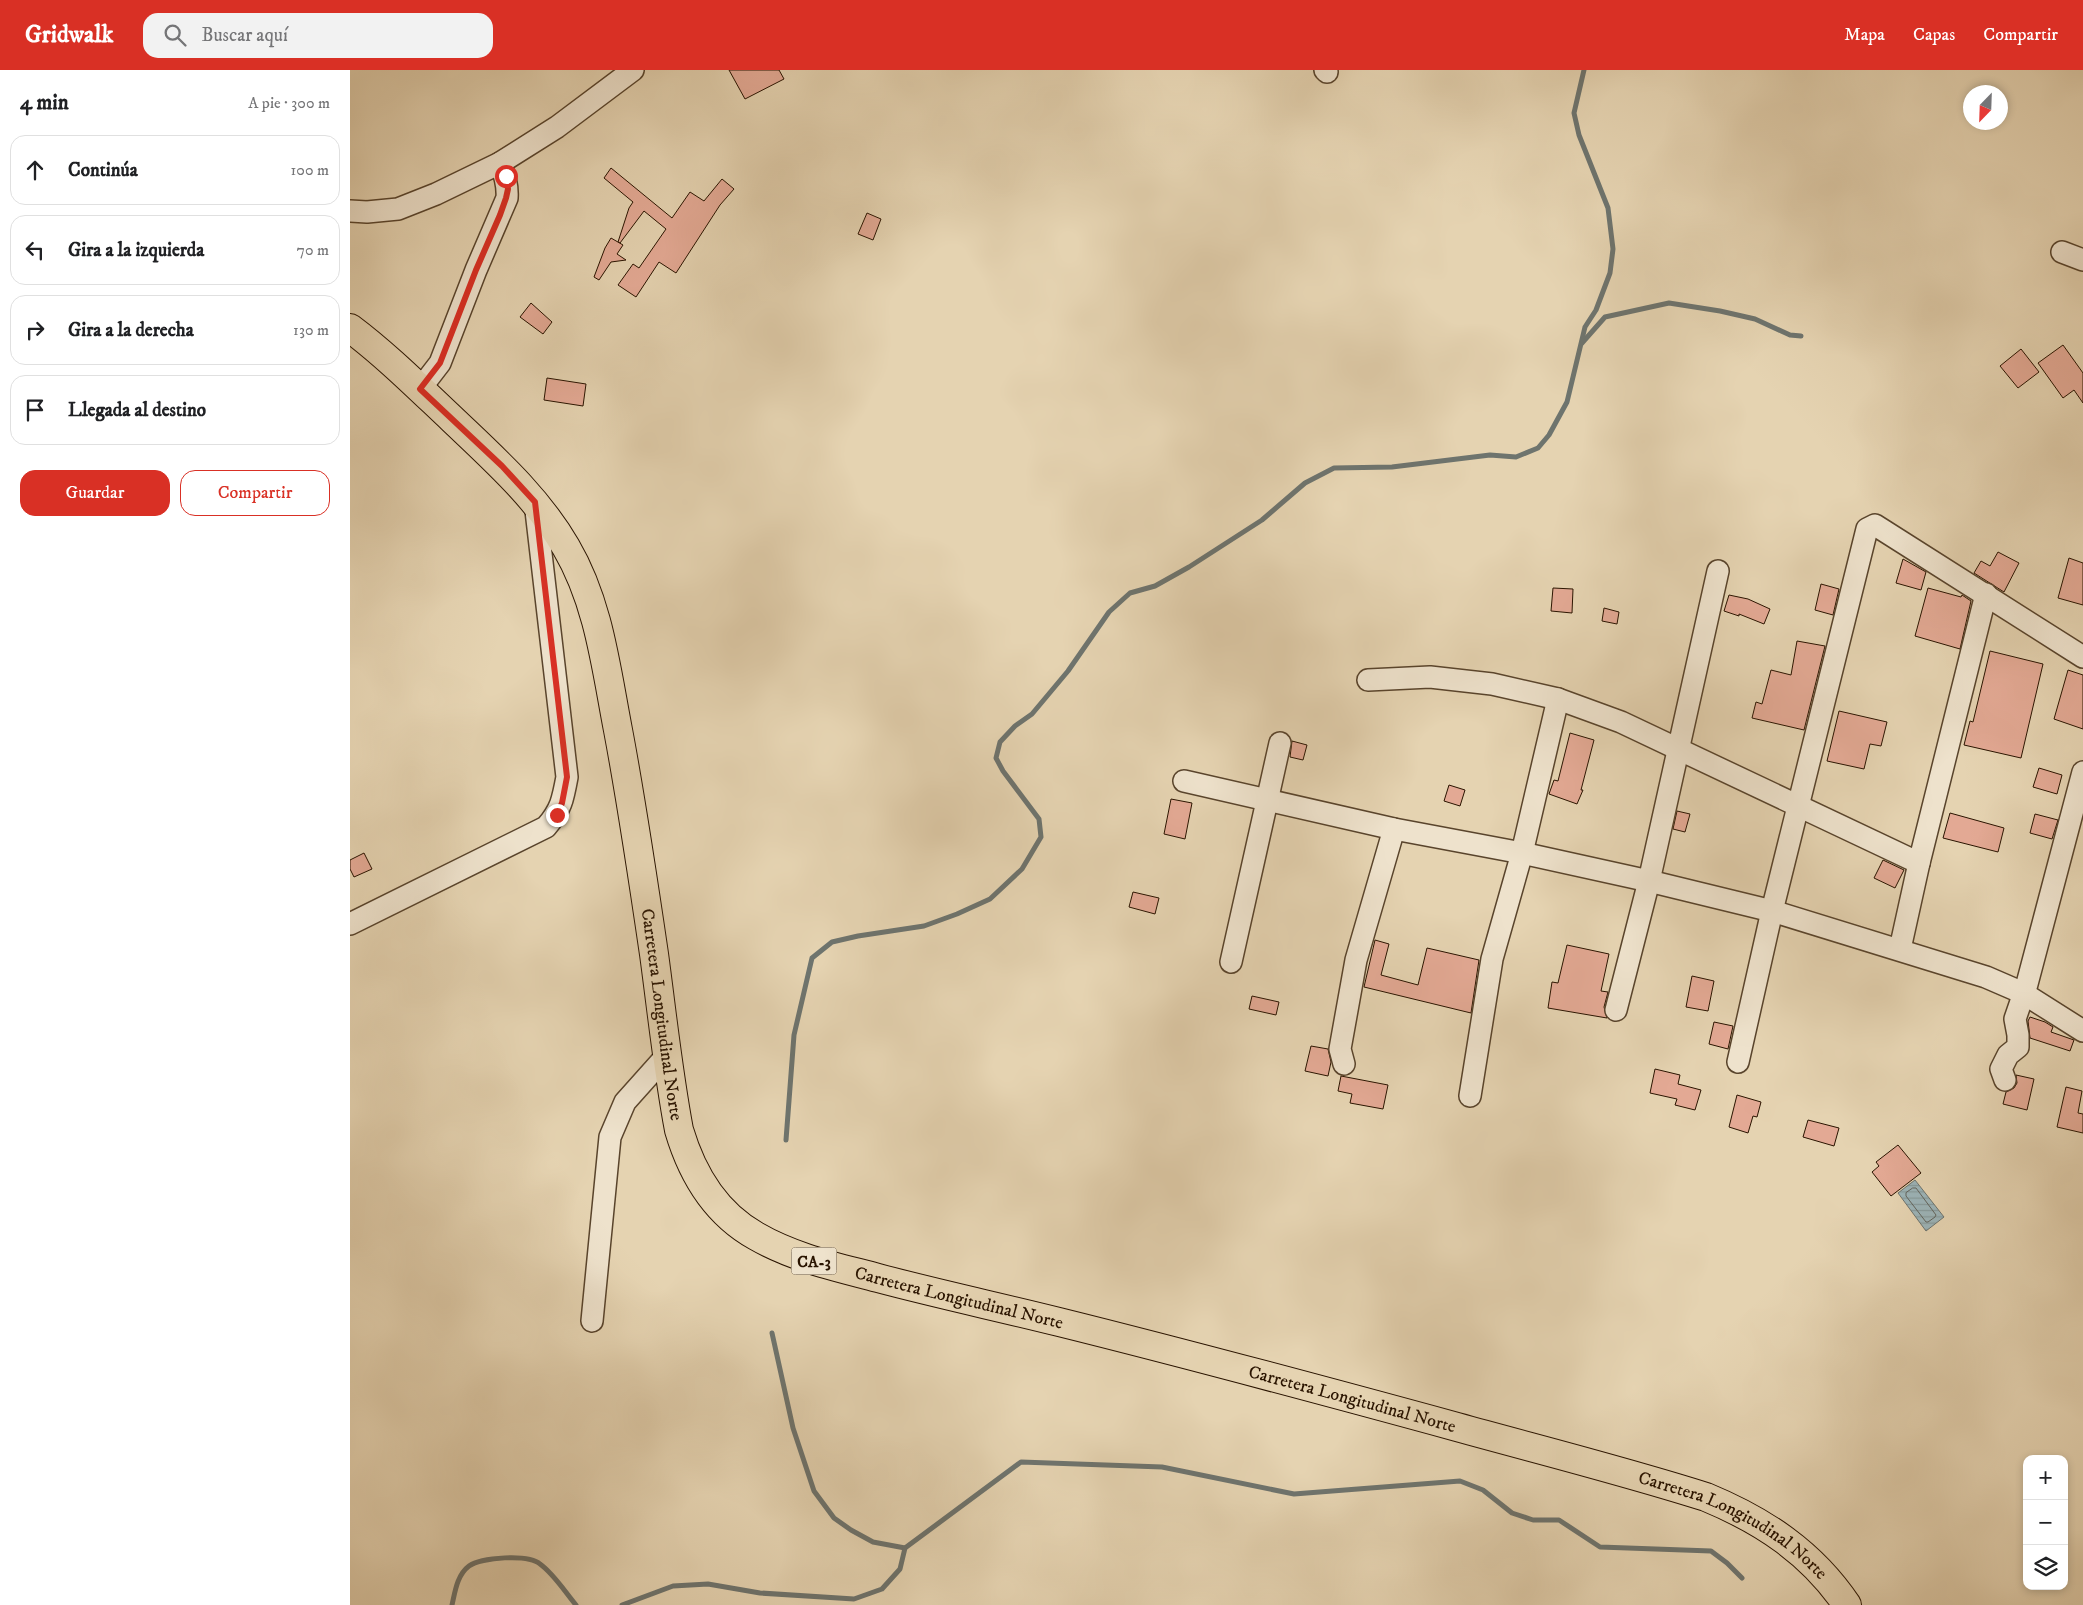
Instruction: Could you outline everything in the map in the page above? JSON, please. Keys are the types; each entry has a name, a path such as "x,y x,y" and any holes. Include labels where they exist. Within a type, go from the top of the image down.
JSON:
{"main road":[{"name":"Carretera Longitudinal Norte","path":"350,328 420,389 502,466 535,502 567,548 579,573 588,594 602,645 635,828 679,1130 700,1181 719,1206 741,1227 784,1250 807,1259 1288,1380 1706,1497 1744,1513 1781,1536 1824,1575 1847,1605"}],"street":[{"path":"350,211 367,212 398,208 436,194 500,163 556,127 633,70"},
{"path":"420,389 440,363 506,198 508,189 506,176 500,163"},
{"path":"2062,252 2083,260"},
{"path":"350,924 546,827 557,815 562,803 567,777 535,502"},
{"path":"1738,1062 1772,911 1867,529 1875,525 2083,657"},
{"path":"1616,1010 1679,748 1718,572"},
{"path":"1900,950 1919,863 1986,594"},
{"path":"1368,680 1430,677 1492,684 1558,699 1621,722 1679,748 1919,863"},
{"path":"1470,1096 1492,959 1522,853 1558,699"},
{"path":"1231,962 1280,743"},
{"path":"2004,1080 2001,1069 2008,1055 2018,1046 2015,1019 2037,947 2083,772"},
{"path":"1184,781 1394,829 1522,853 1772,911 1986,977 2023,993 2083,1031"},
{"path":"1344,1064 1340,1049 1356,960 1394,829"},
{"path":"592,1321 610,1137 624,1102 667,1055"}],"water":[{"path":"1915,1180 1944,1217 1926,1231 1898,1193"}],"building":[{"path":"729,70 779,70 784,79 745,99"},
{"path":"611,168 672,218 690,192 704,201 722,179 734,189 720,205 676,273 659,262 636,297 618,285 633,264 639,268 666,229 644,211 620,243 618,242 629,208 633,202 604,178"},
{"path":"867,213 881,219 873,240 858,234"},
{"path":"611,238 623,245 617,254 626,260 611,262 599,280 594,277 605,248"},
{"path":"531,303 552,322 543,334 520,317"},
{"path":"2063,345 2083,373 2083,403 2074,390 2063,398 2038,363"},
{"path":"2021,349 2039,372 2018,388 2000,366"},
{"path":"547,378 586,384 583,406 544,400"},
{"path":"1998,552 2019,563 2004,592 1974,573 1981,561 1990,566"},
{"path":"2069,558 2083,563 2083,605 2058,598"},
{"path":"1903,559 1926,572 1921,590 1896,583"},
{"path":"1821,584 1839,589 1833,615 1815,610"},
{"path":"1553,588 1573,589 1572,613 1551,611"},
{"path":"1928,588 1961,597 1962,595 1971,601 1960,649 1915,636"},
{"path":"1729,595 1748,599 1770,609 1764,624 1739,614 1739,616 1724,611"},
{"path":"1604,608 1619,612 1617,624 1602,621"},
{"path":"1797,641 1825,646 1804,730 1752,718 1756,702 1762,704 1771,670 1791,675"},
{"path":"1990,651 2043,664 2021,758 1964,745 1970,721 1973,722"},
{"path":"2068,670 2083,675 2083,729 2054,719"},
{"path":"1839,711 1887,722 1881,746 1870,744 1864,769 1827,761"},
{"path":"1570,733 1594,740 1581,790 1583,790 1577,804 1549,794 1554,780 1558,781"},
{"path":"1292,741 1307,745 1303,760 1290,757"},
{"path":"2039,768 2062,775 2057,794 2033,787"},
{"path":"1449,785 1465,790 1460,806 1444,801"},
{"path":"1171,799 1192,803 1185,839 1164,834"},
{"path":"1677,811 1690,814 1685,832 1673,829"},
{"path":"1950,813 2004,828 1998,852 1943,838"},
{"path":"2035,814 2058,820 2052,839 2030,833"},
{"path":"364,853 372,869 354,877 350,869 350,860"},
{"path":"1883,860 1904,870 1895,888 1874,878"},
{"path":"1133,892 1159,898 1155,914 1129,907"},
{"path":"1375,940 1389,944 1381,975 1418,985 1427,948 1479,960 1471,1013 1364,987"},
{"path":"1567,945 1609,954 1601,991 1608,992 1604,1007 1607,1018 1548,1008 1552,982 1558,983"},
{"path":"1692,976 1714,981 1708,1011 1686,1007"},
{"path":"1252,996 1279,1002 1276,1015 1249,1009"},
{"path":"2030,1017 2053,1027 2051,1032 2074,1040 2070,1051 2030,1038 2028,1021"},
{"path":"1714,1022 1733,1026 1728,1049 1709,1044"},
{"path":"1311,1046 1328,1049 1331,1062 1328,1076 1305,1071"},
{"path":"1655,1069 1680,1075 1678,1084 1701,1090 1695,1110 1675,1105 1677,1099 1650,1093"},
{"path":"2016,1075 2034,1079 2027,1110 2003,1104 2006,1092 2014,1088 2017,1083"},
{"path":"1341,1076 1388,1085 1383,1109 1350,1103 1352,1094 1338,1091"},
{"path":"2066,1087 2082,1091 2078,1113 2083,1114 2083,1133 2057,1127"},
{"path":"1737,1095 1761,1102 1757,1117 1753,1116 1748,1133 1729,1127"},
{"path":"1808,1120 1839,1128 1834,1146 1803,1137"},
{"path":"1898,1145 1921,1173 1891,1196 1872,1172 1879,1166 1876,1162"}],"waterway":[{"path":"786,1140 794,1035 812,958 832,942 924,926 957,914 990,899 1022,869 1041,837 1039,819 1003,771 996,758 1000,742 1015,726 1032,714 1068,671 1109,612 1130,593 1155,586 1189,567 1262,520 1305,483 1334,468 1392,467 1490,455 1516,457 1538,448 1549,435 1567,402 1585,327 1596,310 1610,273 1613,249 1608,208 1579,135 1574,113 1584,70"},
{"path":"1582,343 1605,317 1669,303 1755,319 1790,335 1801,336"},
{"path":"772,1333 793,1428 814,1491 834,1518 851,1530 873,1542 905,1548"},
{"path":"622,1605 673,1586 708,1584 760,1593 854,1599 882,1589 900,1569 905,1548 1021,1462 1162,1467 1294,1494 1460,1481 1483,1490 1512,1513 1533,1520 1559,1520 1600,1547 1711,1551 1742,1578"},
{"path":"452,1605 459,1579 469,1566 484,1560 505,1558 526,1559 540,1564 555,1578 576,1605"}],"route":[{"path":"506,176 508,189 506,198 452,334 440,363 420,389 502,466 535,502 551,629 560,730 567,777 562,803 557,815"}]}
